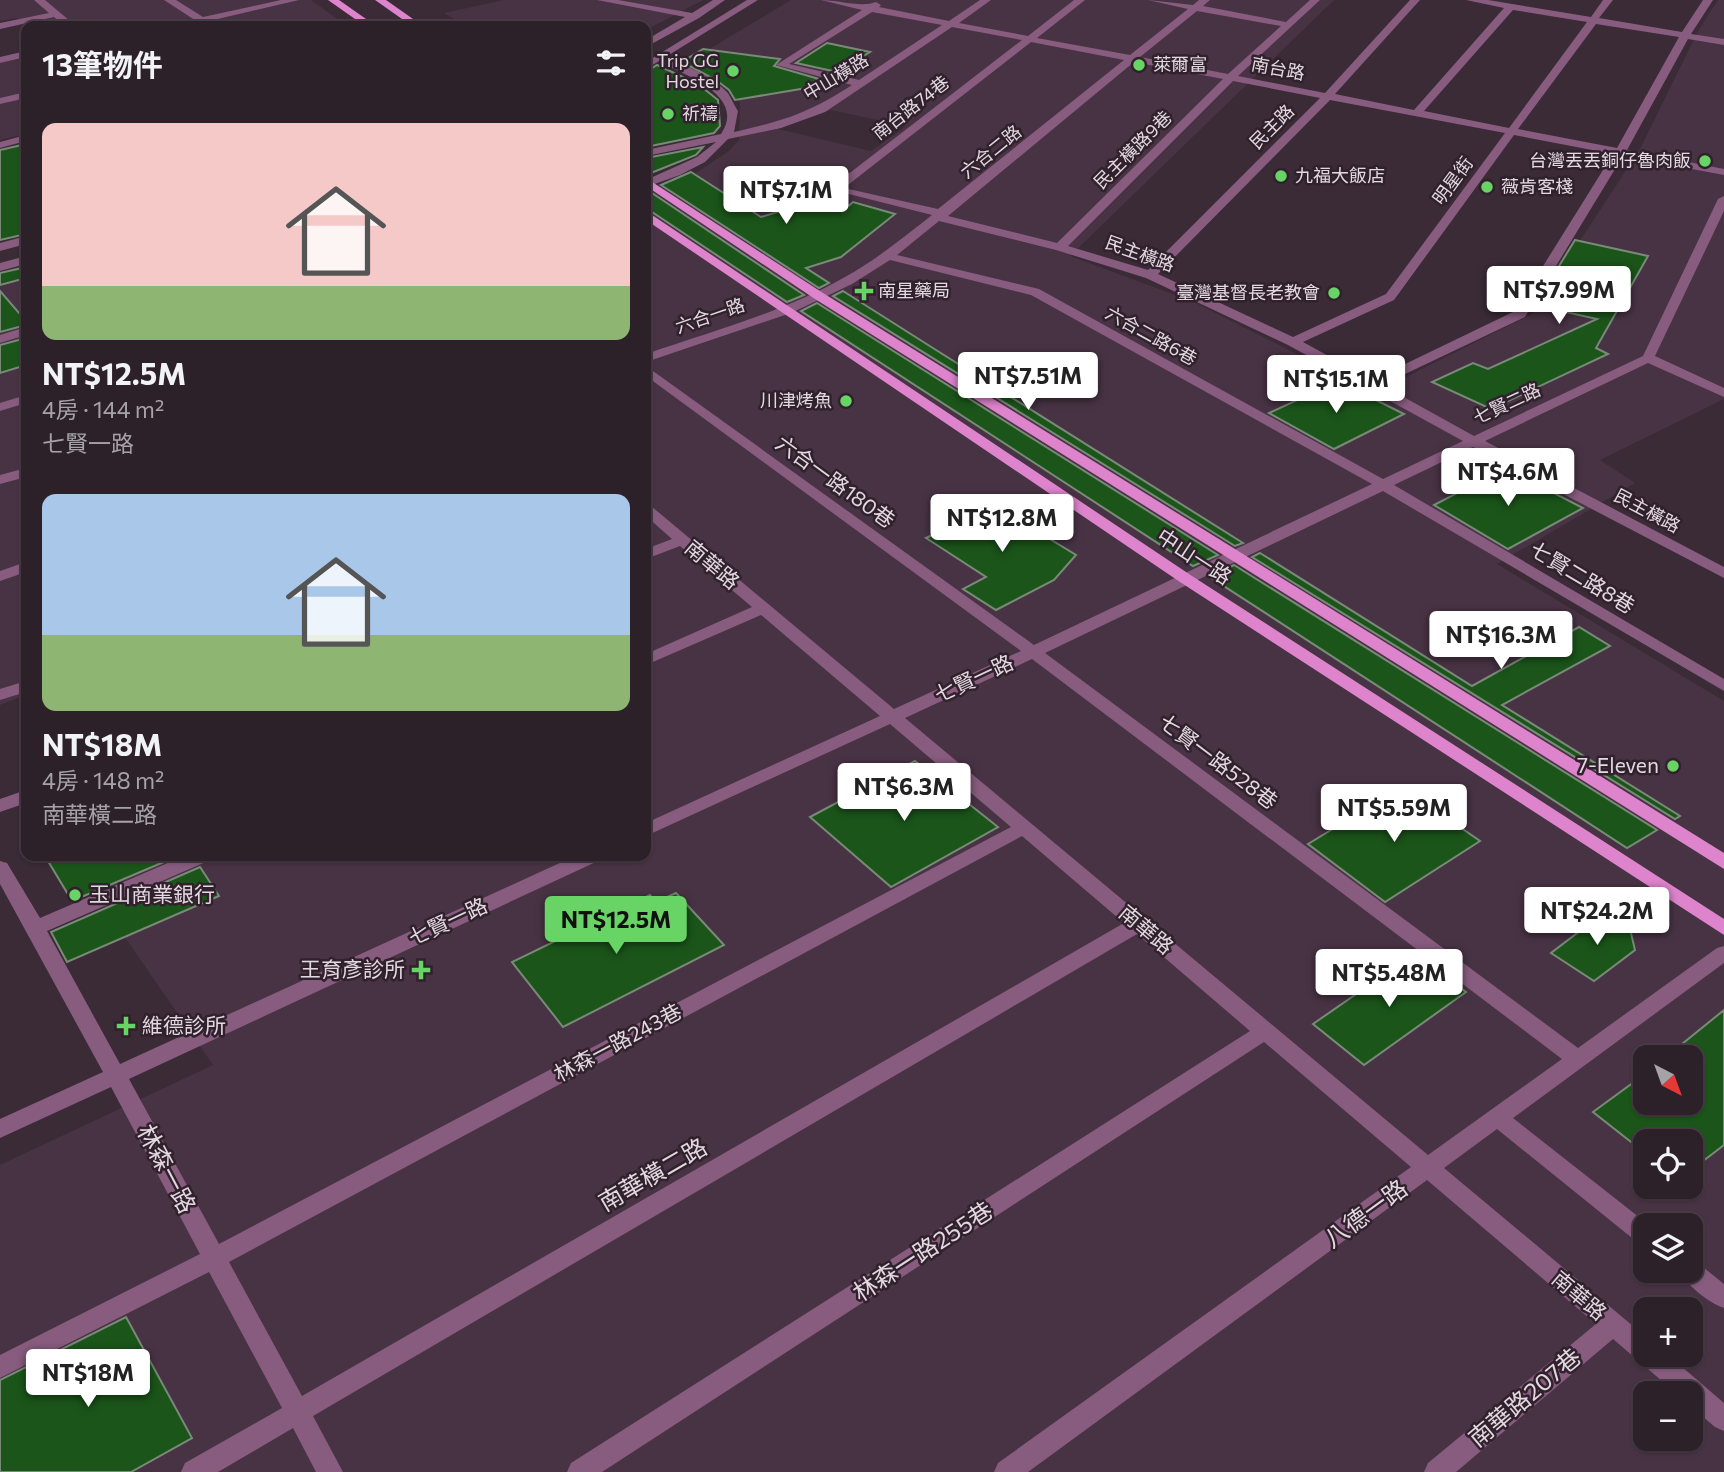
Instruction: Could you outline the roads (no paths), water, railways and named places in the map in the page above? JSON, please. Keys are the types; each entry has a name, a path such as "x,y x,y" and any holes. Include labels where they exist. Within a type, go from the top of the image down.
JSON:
{"main road":[{"path":"333,0 364,21"},
{"path":"380,0 411,21"},
{"name":"中山一路","path":"651,186 819,296 1724,862"},
{"name":"中山一路","path":"651,218 1186,579 1724,928"}],"street":[{"path":"39,0 65,21"},
{"path":"169,0 202,21"},
{"path":"213,21 294,0"},
{"path":"602,0 696,16"},
{"path":"651,41 720,0"},
{"path":"651,62 753,0"},
{"name":"南台路","path":"826,0 1724,172"},
{"path":"862,84 781,65 883,0"},
{"name":"中山橫路","path":"651,152 777,126 821,110 986,0"},
{"path":"1030,39 1080,0"},
{"path":"1153,0 1200,4 1289,25"},
{"name":"民主橫路9巷","path":"1060,247 1231,77 1315,0"},
{"name":"民主路","path":"1150,275 1328,96 1415,0"},
{"path":"1471,0 1724,41"},
{"name":"明星街","path":"1293,342 1390,296 1608,0"},
{"path":"1371,385 1520,314 1620,152 1685,35 1708,0"},
{"name":"六合二路","path":"786,310 819,296 888,256 1200,4"},
{"path":"1417,113 1510,7"},
{"path":"23,21 56,14"},
{"path":"0,26 21,22"},
{"name":"南台路74巷","path":"941,215 835,189 1030,39"},
{"path":"0,60 21,55"},
{"path":"651,182 675,174 707,156 728,135 734,118 730,101 716,85 693,71 667,62"},
{"path":"0,101 21,96"},
{"path":"0,145 21,139"},
{"path":"1724,199 1648,358 1724,393"},
{"name":"民主橫路","path":"941,215 1150,275 1293,342 1473,441 1724,573"},
{"path":"0,247 21,241"},
{"name":"六合二路6巷","path":"888,256 1035,292 1382,484"},
{"path":"0,267 21,261"},
{"name":"六合一路","path":"651,356 786,310"},
{"path":"0,339 21,333"},
{"name":"七賢二路","path":"1186,579 1648,358"},
{"name":"六合一路180巷","path":"651,374 1033,652"},
{"path":"0,407 21,401"},
{"path":"0,480 21,474"},
{"name":"七賢二路8巷","path":"1382,484 1724,687"},
{"name":"南華路","path":"651,513 1633,1341"},
{"path":"651,552 682,540"},
{"path":"1704,563 1724,554"},
{"path":"0,576 21,569"},
{"name":"七賢一路","path":"651,829 1186,579"},
{"path":"651,658 763,608"},
{"name":"七賢一路528巷","path":"1033,652 1578,1060"},
{"path":"0,695 21,688"},
{"path":"0,806 21,798"},
{"name":"林森一路243巷","path":"0,1367 214,1258 1023,828"},
{"path":"36,928 190,861"},
{"name":"七賢一路","path":"0,1129 580,861"},
{"name":"林森一路","path":"0,868 36,928 330,1472"},
{"name":"南華橫二路","path":"194,1472 1139,925"},
{"name":"八德一路","path":"1007,1472 1428,1170 1724,953"},
{"name":"林森一路255巷","path":"580,1472 1266,1031"},
{"path":"1499,1118 1633,1225"},
{"path":"1703,1281 1724,1298"},
{"name":"南華路207巷","path":"1437,1472 1613,1324"},
{"name":"南華路","path":"1663,1367 1724,1419"}],"place":[{"name":"萊爾富","path":"1139,65"},
{"name":"Trip GG Hostel","path":"733,71"},
{"name":"祈禱","path":"668,114"},
{"name":"台灣丟丟銅仔魯肉飯","path":"1705,161"},
{"name":"九福大飯店","path":"1281,176"},
{"name":"薇肯客棧","path":"1487,187"},
{"name":"南星藥局","path":"864,291"},
{"name":"臺灣基督長老教會","path":"1334,293"},
{"name":"川津烤魚","path":"846,401"},
{"name":"7-Eleven","path":"1673,766"},
{"name":"玉山商業銀行","path":"75,895"},
{"name":"王育彥診所","path":"421,970"},
{"name":"維德診所","path":"126,1026"}]}
